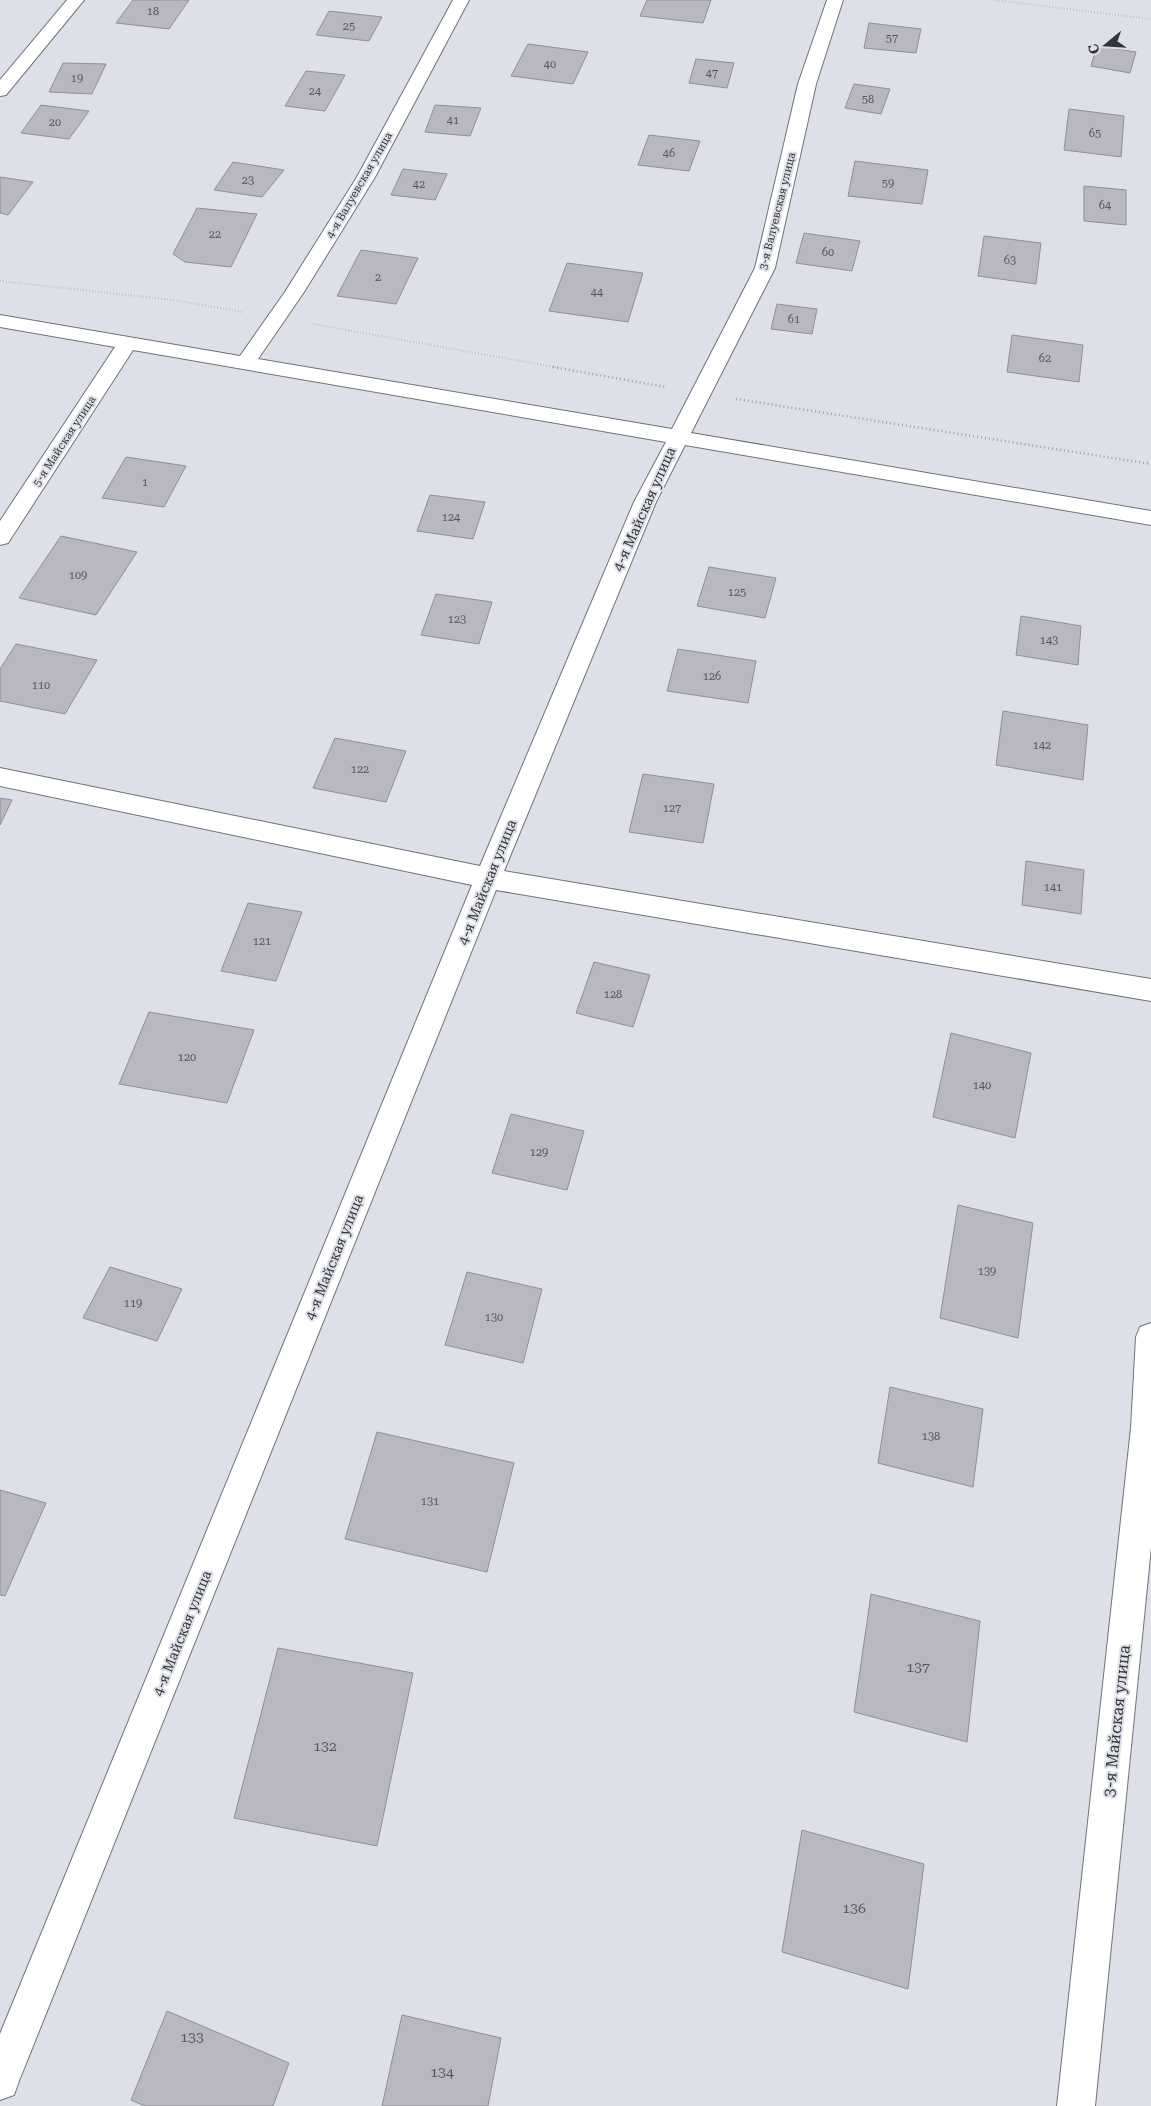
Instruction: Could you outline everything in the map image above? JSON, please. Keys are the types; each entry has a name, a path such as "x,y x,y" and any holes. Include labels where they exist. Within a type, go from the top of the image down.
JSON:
{"street":[{"path":"0,91 76,0"},
{"name":"4-я Валуевская улица","path":"245,363 277,317 366,177 461,0"},
{"name":"3-я Валуевская улица","path":"677,437 765,268 807,84 835,0"},
{"path":"0,321 1151,518"},
{"name":"5-я Майская улица","path":"0,538 127,343"},
{"name":"4-я Майская улица","path":"0,2081 488,878 645,502 677,437"},
{"path":"0,777 488,878 1151,990"},
{"name":"3-я Майская улица","path":"1076,2106 1147,1428 1151,1336"}],"path":[{"path":"993,0 1151,19"},
{"path":"0,281 173,300 700,393 1151,464"}],"building":[{"path":"133,0 189,0 169,29 116,23"},
{"path":"647,0 711,0 703,23 640,16"},
{"path":"329,11 382,17 369,41 316,35"},
{"path":"869,23 921,29 916,53 864,48"},
{"path":"528,44 588,52 573,84 511,76"},
{"path":"1097,46 1136,52 1130,73 1091,66"},
{"path":"696,59 734,63 727,88 689,83"},
{"path":"63,63 106,64 92,94 49,92"},
{"path":"306,71 345,75 325,111 285,106"},
{"path":"854,84 890,89 881,114 845,108"},
{"path":"41,105 89,111 69,139 21,133"},
{"path":"435,105 481,108 470,136 425,132"},
{"path":"1069,109 1124,116 1121,157 1064,150"},
{"path":"649,135 700,141 689,171 638,165"},
{"path":"855,161 928,170 922,204 848,196"},
{"path":"233,162 284,170 262,197 214,190"},
{"path":"403,169 447,174 435,200 391,195"},
{"path":"0,177 33,182 8,215 0,213"},
{"path":"1084,186 1126,190 1126,225 1084,221"},
{"path":"197,208 257,214 231,267 185,262 173,254"},
{"path":"804,233 860,241 852,271 796,263"},
{"path":"984,236 1041,243 1036,284 978,276"},
{"path":"361,250 418,258 396,304 337,296"},
{"path":"567,263 643,273 628,322 549,311"},
{"path":"777,304 817,309 812,334 771,329"},
{"path":"1012,335 1083,345 1079,382 1007,372"},
{"path":"126,457 186,466 164,507 102,498"},
{"path":"430,495 485,502 473,539 417,531"},
{"path":"61,536 137,552 96,615 19,598"},
{"path":"709,567 776,578 765,618 697,606"},
{"path":"436,594 492,602 479,644 421,635"},
{"path":"1021,616 1081,626 1078,665 1016,655"},
{"path":"16,644 97,660 65,714 0,701 0,669"},
{"path":"678,649 756,661 748,703 667,691"},
{"path":"1003,711 1088,725 1083,780 996,765"},
{"path":"335,738 406,751 386,802 313,788"},
{"path":"643,774 714,784 703,843 629,832"},
{"path":"0,798 12,800 0,825"},
{"path":"1026,861 1084,870 1081,914 1022,905"},
{"path":"248,903 302,912 276,981 221,971"},
{"path":"594,962 650,975 633,1027 576,1013"},
{"path":"149,1012 254,1030 227,1103 119,1084"},
{"path":"951,1033 1031,1053 1015,1138 933,1117"},
{"path":"511,1114 584,1131 567,1190 492,1173"},
{"path":"958,1205 1033,1223 1018,1338 940,1318"},
{"path":"110,1267 182,1289 157,1341 83,1318"},
{"path":"467,1272 542,1289 523,1363 445,1345"},
{"path":"890,1387 983,1409 973,1487 878,1463"},
{"path":"377,1432 514,1463 487,1572 345,1539"},
{"path":"0,1490 46,1503 5,1596 0,1595"},
{"path":"871,1594 980,1621 967,1742 854,1712"},
{"path":"278,1648 413,1673 377,1846 234,1818"},
{"path":"802,1830 924,1864 908,1989 782,1952"},
{"path":"167,2011 289,2063 273,2106 145,2106 131,2100"},
{"path":"402,2015 501,2038 488,2106 382,2106"}]}
